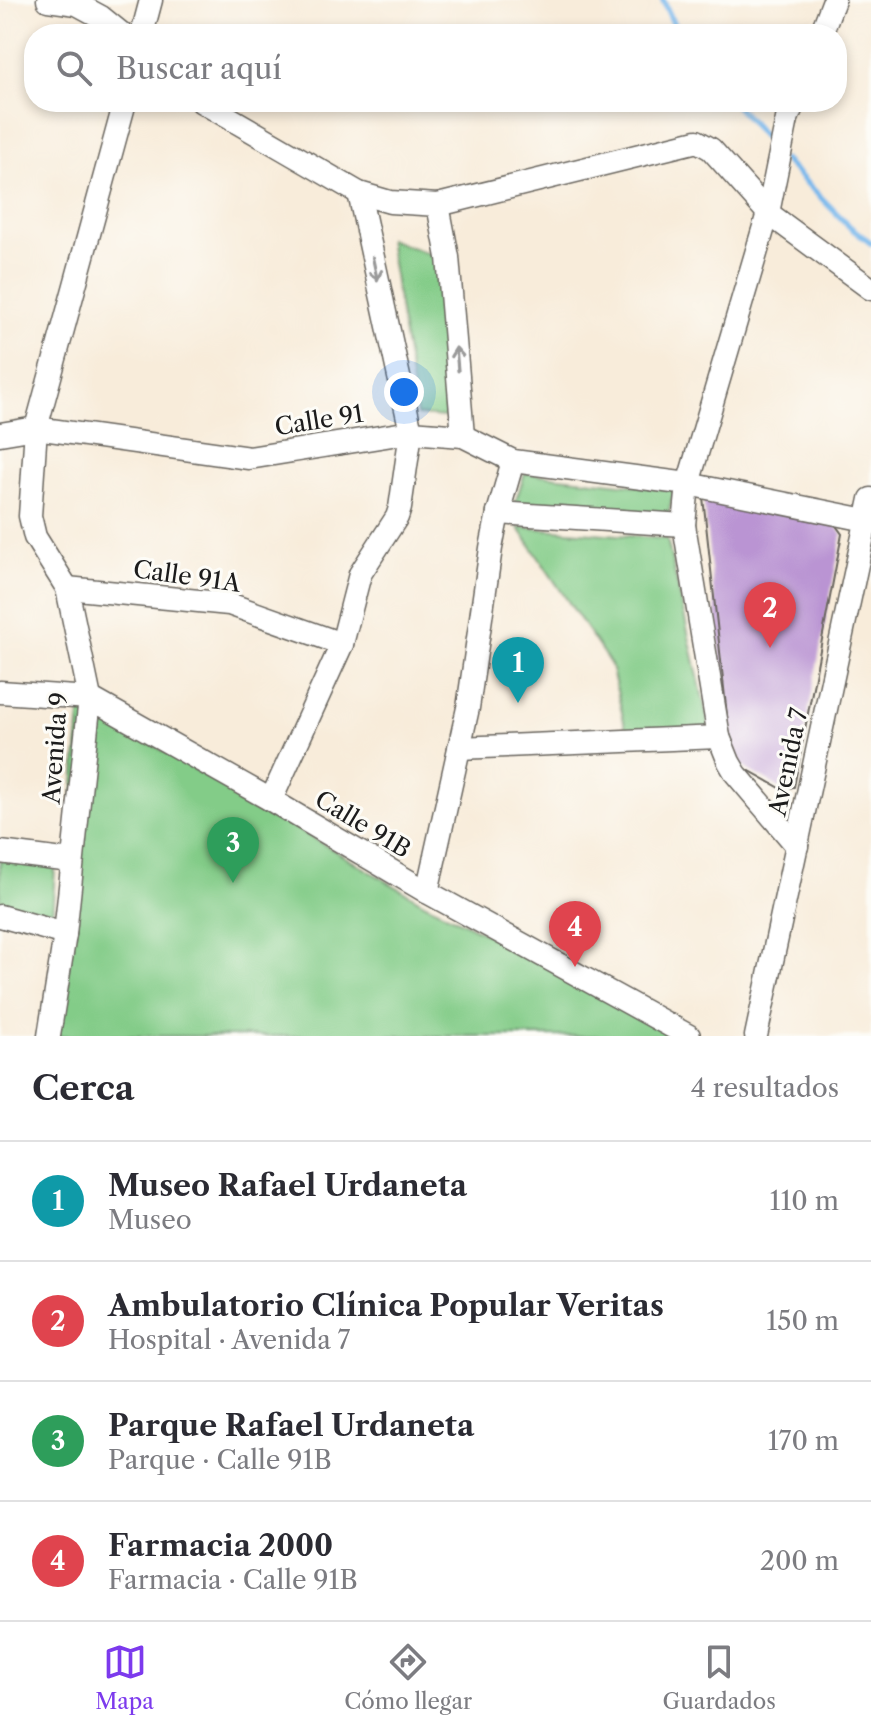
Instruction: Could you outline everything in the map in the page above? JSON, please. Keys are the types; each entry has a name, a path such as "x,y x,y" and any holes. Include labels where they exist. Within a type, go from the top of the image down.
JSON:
{"street":[{"path":"48,0 77,4 110,24"},
{"path":"145,24 151,0"},
{"path":"825,24 834,0"},
{"name":"Avenida 9","path":"49,1036 65,934 90,698 67,588 35,537 30,516 36,428 122,112"},
{"path":"219,112 359,193 390,202 438,205 697,141 711,149 768,213 871,289"},
{"path":"791,112 768,213 688,484 684,525 719,737 736,774 797,846"},
{"path":"271,800 342,644 360,574 400,508 411,432 359,193"},
{"path":"438,205 448,257 463,436"},
{"name":"Calle 91","path":"0,434 36,428 249,458 411,432 463,436 513,461 688,484 869,513"},
{"path":"427,892 468,708 491,548 513,461"},
{"path":"498,513 684,525"},
{"name":"Avenida 7","path":"756,1036 869,513"},
{"name":"Calle 91A","path":"67,588 229,604 342,644"},
{"name":"Calle 91B","path":"0,692 90,698 427,892 689,1036"},
{"path":"459,748 719,737"},
{"path":"0,852 71,861"},
{"path":"0,916 65,934"}],"green space":[{"path":"388,239 444,259 445,417 417,415"},
{"path":"525,473 674,490 668,515 515,503"},
{"path":"518,527 667,539 710,730 626,730 611,665"},
{"path":"81,703 426,904 690,1036 53,1036"},
{"path":"0,860 55,867 52,919 0,905"}],"building":[{"path":"703,497 834,523 842,534 794,787 782,789 732,761"}],"waterway":[{"path":"663,0 674,24"},
{"path":"742,112 774,148"},
{"path":"784,160 850,227 871,243"}],"place":[{"name":"Ambulatorio Clínica Popular Veritas","path":"770,648"},
{"name":"Museo Rafael Urdaneta","path":"518,703"},
{"name":"Parque Rafael Urdaneta","path":"233,883"},
{"name":"Farmacia 2000","path":"575,967"}]}
